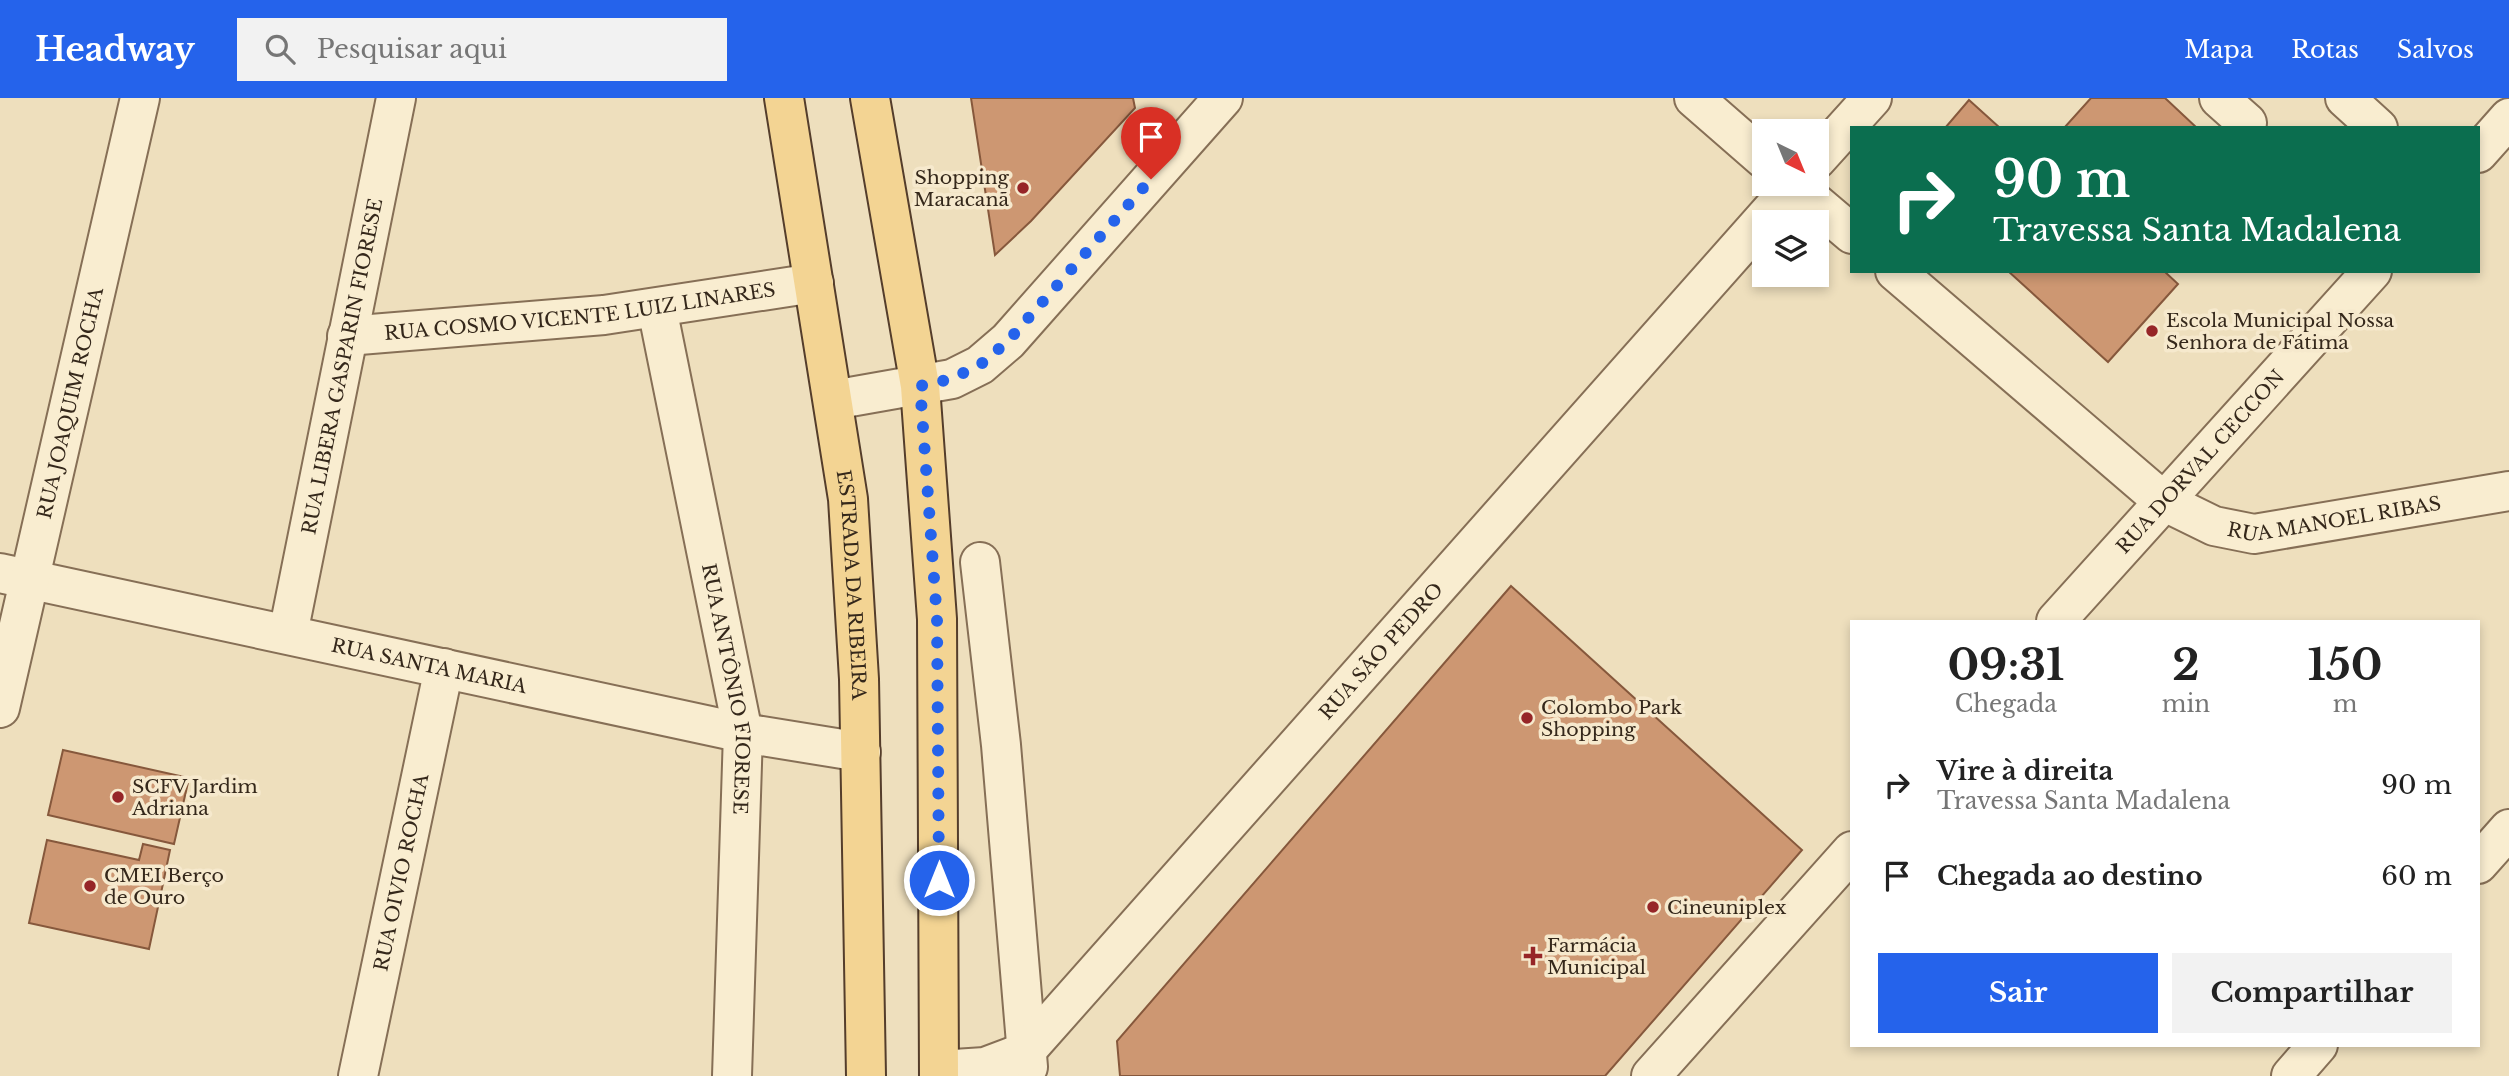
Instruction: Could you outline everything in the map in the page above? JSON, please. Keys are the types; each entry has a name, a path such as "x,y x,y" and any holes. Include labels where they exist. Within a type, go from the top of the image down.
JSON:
{"main road":[{"name":"ESTRADA DA RIBEIRA","path":"784,98 848,499 861,751 866,1076"},
{"path":"870,98 920,386 937,619 939,1073"}],"street":[{"name":"RUA JOAQUIM ROCHA","path":"0,708 14,576 140,98"},
{"name":"RUA LIBERA GASPARIN FIORESE","path":"288,634 396,98"},
{"path":"834,400 951,379 980,365 1008,341 1223,98"},
{"path":"1694,98 1752,149"},
{"name":"RUA SÃO PEDRO","path":"1829,146 1872,98"},
{"path":"2218,98 2246,123"},
{"path":"2345,98 2376,126"},
{"path":"2480,151 2509,118"},
{"name":"RUA SÃO PEDRO","path":"939,1073 1027,1064 1784,196"},
{"path":"1817,196 1850,232"},
{"name":"RUA MANOEL RIBAS","path":"1897,273 2163,501 2214,526 2254,534 2509,491"},
{"name":"RUA DORVAL CECCON","path":"2057,620 2370,273"},
{"name":"RUA COSMO VICENTE LUIZ LINARES","path":"347,336 657,308 814,282"},
{"name":"RUA ANTÔNIO FIORESE","path":"657,308 743,733 732,1076"},
{"path":"980,562 1001,745 1027,1064"},
{"name":"RUA SANTA MARIA","path":"14,576 743,733 861,751"},
{"name":"RUA OIVIO ROCHA","path":"358,1076 444,668"},
{"path":"2480,862 2509,829"},
{"path":"1651,1076 1850,853"},
{"path":"2291,1076 2316,1047"}],"building":[{"name":"Shopping Maracanã","path":"971,98 1133,98 1135,108 1031,221 995,255"},
{"path":"2091,98 2165,98 2195,126 2066,126"},
{"path":"1969,100 1998,126 1947,126"},
{"path":"2010,273 2166,273 2178,284 2108,362"},
{"name":"Colombo Park Shopping","path":"1511,586 1802,850 1605,1076 1120,1076 1117,1041"},
{"name":"SCFV Jardim Adriana","path":"63,750 189,778 174,844 48,815"},
{"name":"CMEI Berço de Ouro","path":"47,840 139,860 143,844 170,850 160,898 154,896 152,905 158,907 149,949 29,923"}],"place":[{"name":"Shopping Maracanã","path":"1023,188"},
{"name":"Escola Municipal Nossa Senhora de Fátima","path":"2152,331"},
{"name":"Colombo Park Shopping","path":"1527,718"},
{"name":"SCFV Jardim Adriana","path":"118,797"},
{"name":"CMEI Berço de Ouro","path":"90,886"},
{"name":"Cineuniplex","path":"1653,907"},
{"name":"Farmácia Municipal","path":"1533,956"}],"route":[{"path":"939,880 937,619 920,386 951,379 980,365 1008,341 1151,179"}]}
